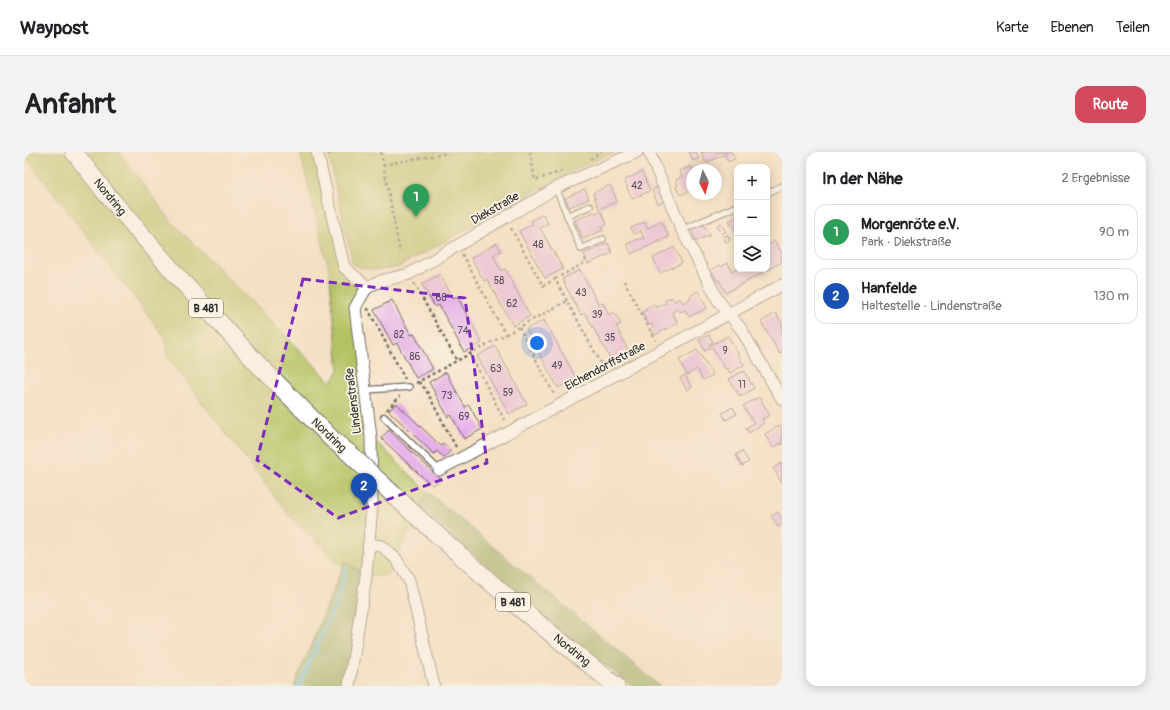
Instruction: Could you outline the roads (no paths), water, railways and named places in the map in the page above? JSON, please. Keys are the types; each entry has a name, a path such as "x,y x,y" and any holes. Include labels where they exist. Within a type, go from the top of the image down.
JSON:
{"main road":[{"name":"Nordring","path":"74,152 105,192 188,287 254,360 333,440 516,605 616,686"}],"street":[{"path":"317,152 344,267 368,288"},
{"name":"Diekstraße","path":"368,288 380,281 409,274 556,188 637,152"},
{"path":"649,152 682,230 718,300 728,315 741,329 782,399"},
{"name":"Eichendorffstraße","path":"439,470 782,285"},
{"name":"Lindenstraße","path":"348,686 366,576 372,506 371,437 356,308 368,288"},
{"path":"369,544 382,546 396,559 409,580 434,686"}],"lane":[{"path":"770,192 782,186"},
{"path":"556,188 581,249 603,239"},
{"path":"567,216 590,206"},
{"path":"682,230 734,207"},
{"path":"365,390 409,387"},
{"path":"384,417 439,470"}],"waterway":[{"path":"299,686 335,605 346,569"}],"place":[{"name":"Morgenröte e.V.","path":"416,217"},
{"name":"Hanfelde","path":"364,506"}]}
